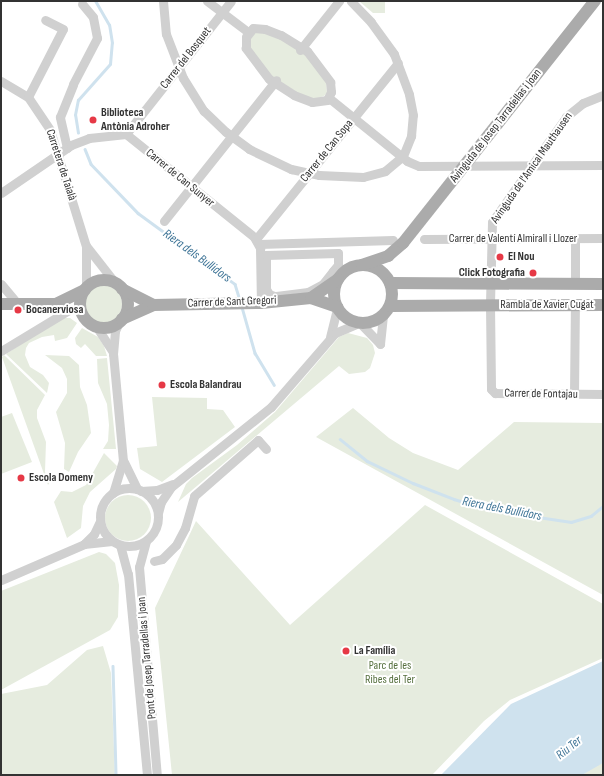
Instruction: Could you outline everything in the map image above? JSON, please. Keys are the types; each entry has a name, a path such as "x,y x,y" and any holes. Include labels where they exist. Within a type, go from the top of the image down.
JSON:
{"main road":[{"name":"Avinguda de Josep Tarradellas i Joan","path":"362,265 388,256 395,245 465,166 594,1"},
{"name":"Avinguda de Josep Tarradellas i Joan","path":"390,282 395,245"},
{"path":"362,265 379,270 390,282 393,294 390,306 382,316 373,322 359,323 346,318 337,307 334,292 338,279 348,269 362,265"},
{"name":"Carrer de Sant Gregori","path":"311,298 338,279"},
{"path":"1,304 56,304 82,314 96,326 108,327 120,320 127,304 119,286 98,281 56,304"},
{"name":"Rambla de Xavier Cugat","path":"390,282 603,284"},
{"name":"Carrer de Sant Gregori","path":"119,286 153,304"},
{"path":"82,314 80,300 85,289"},
{"name":"Carrer de Sant Gregori","path":"120,320 153,304 257,303 311,298 337,307"},
{"name":"Rambla de Xavier Cugat","path":"390,306 603,305"}],"street":[{"path":"163,1 166,34 178,68 204,111 231,136 272,161 309,173 338,177 372,176 385,171 403,156 411,136 413,115 409,94 398,63 379,32 351,1"},
{"path":"207,1 248,32"},
{"name":"Carrer del Bosquet","path":"126,134 231,1"},
{"path":"301,48 339,1"},
{"path":"69,146 60,117 73,84 97,38 93,17 82,4"},
{"path":"28,97 63,29 45,20"},
{"path":"253,28 265,29 288,38 301,48 321,66 330,82 329,98 322,102 312,102 294,95 258,68 246,48 248,32 253,28"},
{"name":"Carrer de Can Sopa","path":"257,242 309,173 398,63"},
{"name":"Carretera de Taialà","path":"1,80 28,97 46,121 59,154 86,246 85,289"},
{"path":"164,221 275,81"},
{"name":"Avinguda de l'Amical Mauthausen","path":"490,283 491,225 495,216 571,112 589,99 603,95"},
{"path":"329,98 403,156 419,166 603,165"},
{"path":"1,193 69,146 89,138 126,134"},
{"name":"Carrer de Can Sunyer","path":"126,134 257,242"},
{"path":"575,238 575,284"},
{"name":"Carrer de Valentí Almirall i Llozer","path":"424,239 603,238"},
{"path":"257,303 257,242 395,245"},
{"name":"Carretera de Taialà","path":"86,246 119,286"},
{"path":"338,252 338,265 323,284 308,292 274,296 266,288 266,255 338,252"},
{"name":"Rambla de Xavier Cugat","path":"490,283 490,305"},
{"path":"1,284 18,304"},
{"name":"Carrer de Fontajau","path":"490,305 491,389 495,393 574,390 603,394"},
{"path":"574,390 575,305"},
{"path":"329,338 337,307"},
{"path":"1,351 69,310"},
{"path":"84,544 116,543 133,546 146,541 156,527 161,502 176,483 271,407 329,338 359,323 380,344 382,316"},
{"path":"113,493 123,461 113,354 115,331 120,320"},
{"path":"96,326 108,341 113,354"},
{"path":"154,561 162,559 176,545 185,528 194,496 258,440 266,449"},
{"path":"123,461 139,490 152,500 158,513"},
{"path":"1,580 84,544 94,534 100,521 102,505 113,493 125,488 157,490 176,483"},
{"path":"100,521 102,531 116,543"},
{"name":"Pont de Josep Tarradellas i Joan","path":"146,541 139,567 157,775"},
{"name":"Pont de Josep Tarradellas i Joan","path":"116,543 128,574 147,775"}],"green space":[{"path":"359,1 385,1 385,13 373,13"},
{"path":"266,31 302,51 326,80 327,93 324,96 315,99 303,96 271,76 248,46 250,32"},
{"path":"99,285 107,285 117,290 121,297 121,311 117,318 107,323 99,323 89,318 87,315 84,308 84,300 89,290 92,288"},
{"path":"61,318 70,318 77,323 67,338 55,341 54,335 42,337 29,343 26,348 25,355 30,367 43,375 49,383 47,393 6,354"},
{"path":"82,328 98,337 104,346 107,356 96,356 85,344 81,348 76,344 75,338"},
{"path":"348,333 367,338 373,345 375,353 370,368 365,372 349,374 339,366 178,502 186,484 192,478 237,445 275,412 339,337"},
{"path":"4,355 45,395 37,410 37,418 46,442 45,472 50,482 48,485 2,357"},
{"path":"45,355 69,356 79,365 80,387 87,405 91,433 78,452 69,472 64,469 65,443 56,412 67,393 67,379 62,368"},
{"path":"107,358 116,449 103,449 108,441 109,425 107,404 98,383 97,359"},
{"path":"152,397 207,398 207,409 223,410 235,427 162,482 140,469 137,448 157,446"},
{"path":"353,408 389,438 413,453 458,470 514,422 603,423 603,595 316,437"},
{"path":"12,413 32,462 1,474 1,417"},
{"path":"104,453 117,466 116,469 90,492 83,506 81,528 67,538 54,502 61,491 72,492 86,485"},
{"path":"128,495 141,499 147,505 151,518 147,531 141,537 128,541 115,537 109,531 105,518 109,505 115,499"},
{"name":"Parc de les Ribes del Ter","path":"425,505 603,604 603,658 510,700 484,721 432,775 172,775 155,608 196,521 290,625"},
{"path":"99,552 106,554 115,563 119,585 118,617 110,630 1,690 1,591"},
{"path":"103,646 111,673 115,775 1,775 1,694 47,685 87,650"},
{"path":"603,763 603,775 582,775 593,767"}],"water":[{"name":"Riu Ter","path":"603,661 603,763 582,775 441,775 511,704"}],"waterway":[{"name":"Riera dels Bullidors","path":"78,133 75,115 78,100 110,64 112,43 109,25 95,1"},
{"name":"Riera dels Bullidors","path":"85,149 91,164 138,213 235,284 240,300"},
{"name":"Riera dels Bullidors","path":"242,307 255,353 274,385"},
{"name":"Riera dels Bullidors","path":"340,439 367,461 413,483 454,499 491,510 571,522 591,516 603,506"},
{"path":"113,666 116,775"}],"place":[{"name":"Biblioteca Antònia Adroher","path":"93,120"},
{"name":"El Nou","path":"500,257"},
{"name":"Click Fotografia","path":"533,273"},
{"name":"Bocanerviosa","path":"18,310"},
{"name":"Escola Balandrau","path":"162,385"},
{"name":"Escola Domeny","path":"21,478"},
{"name":"La Família","path":"346,651"}]}
